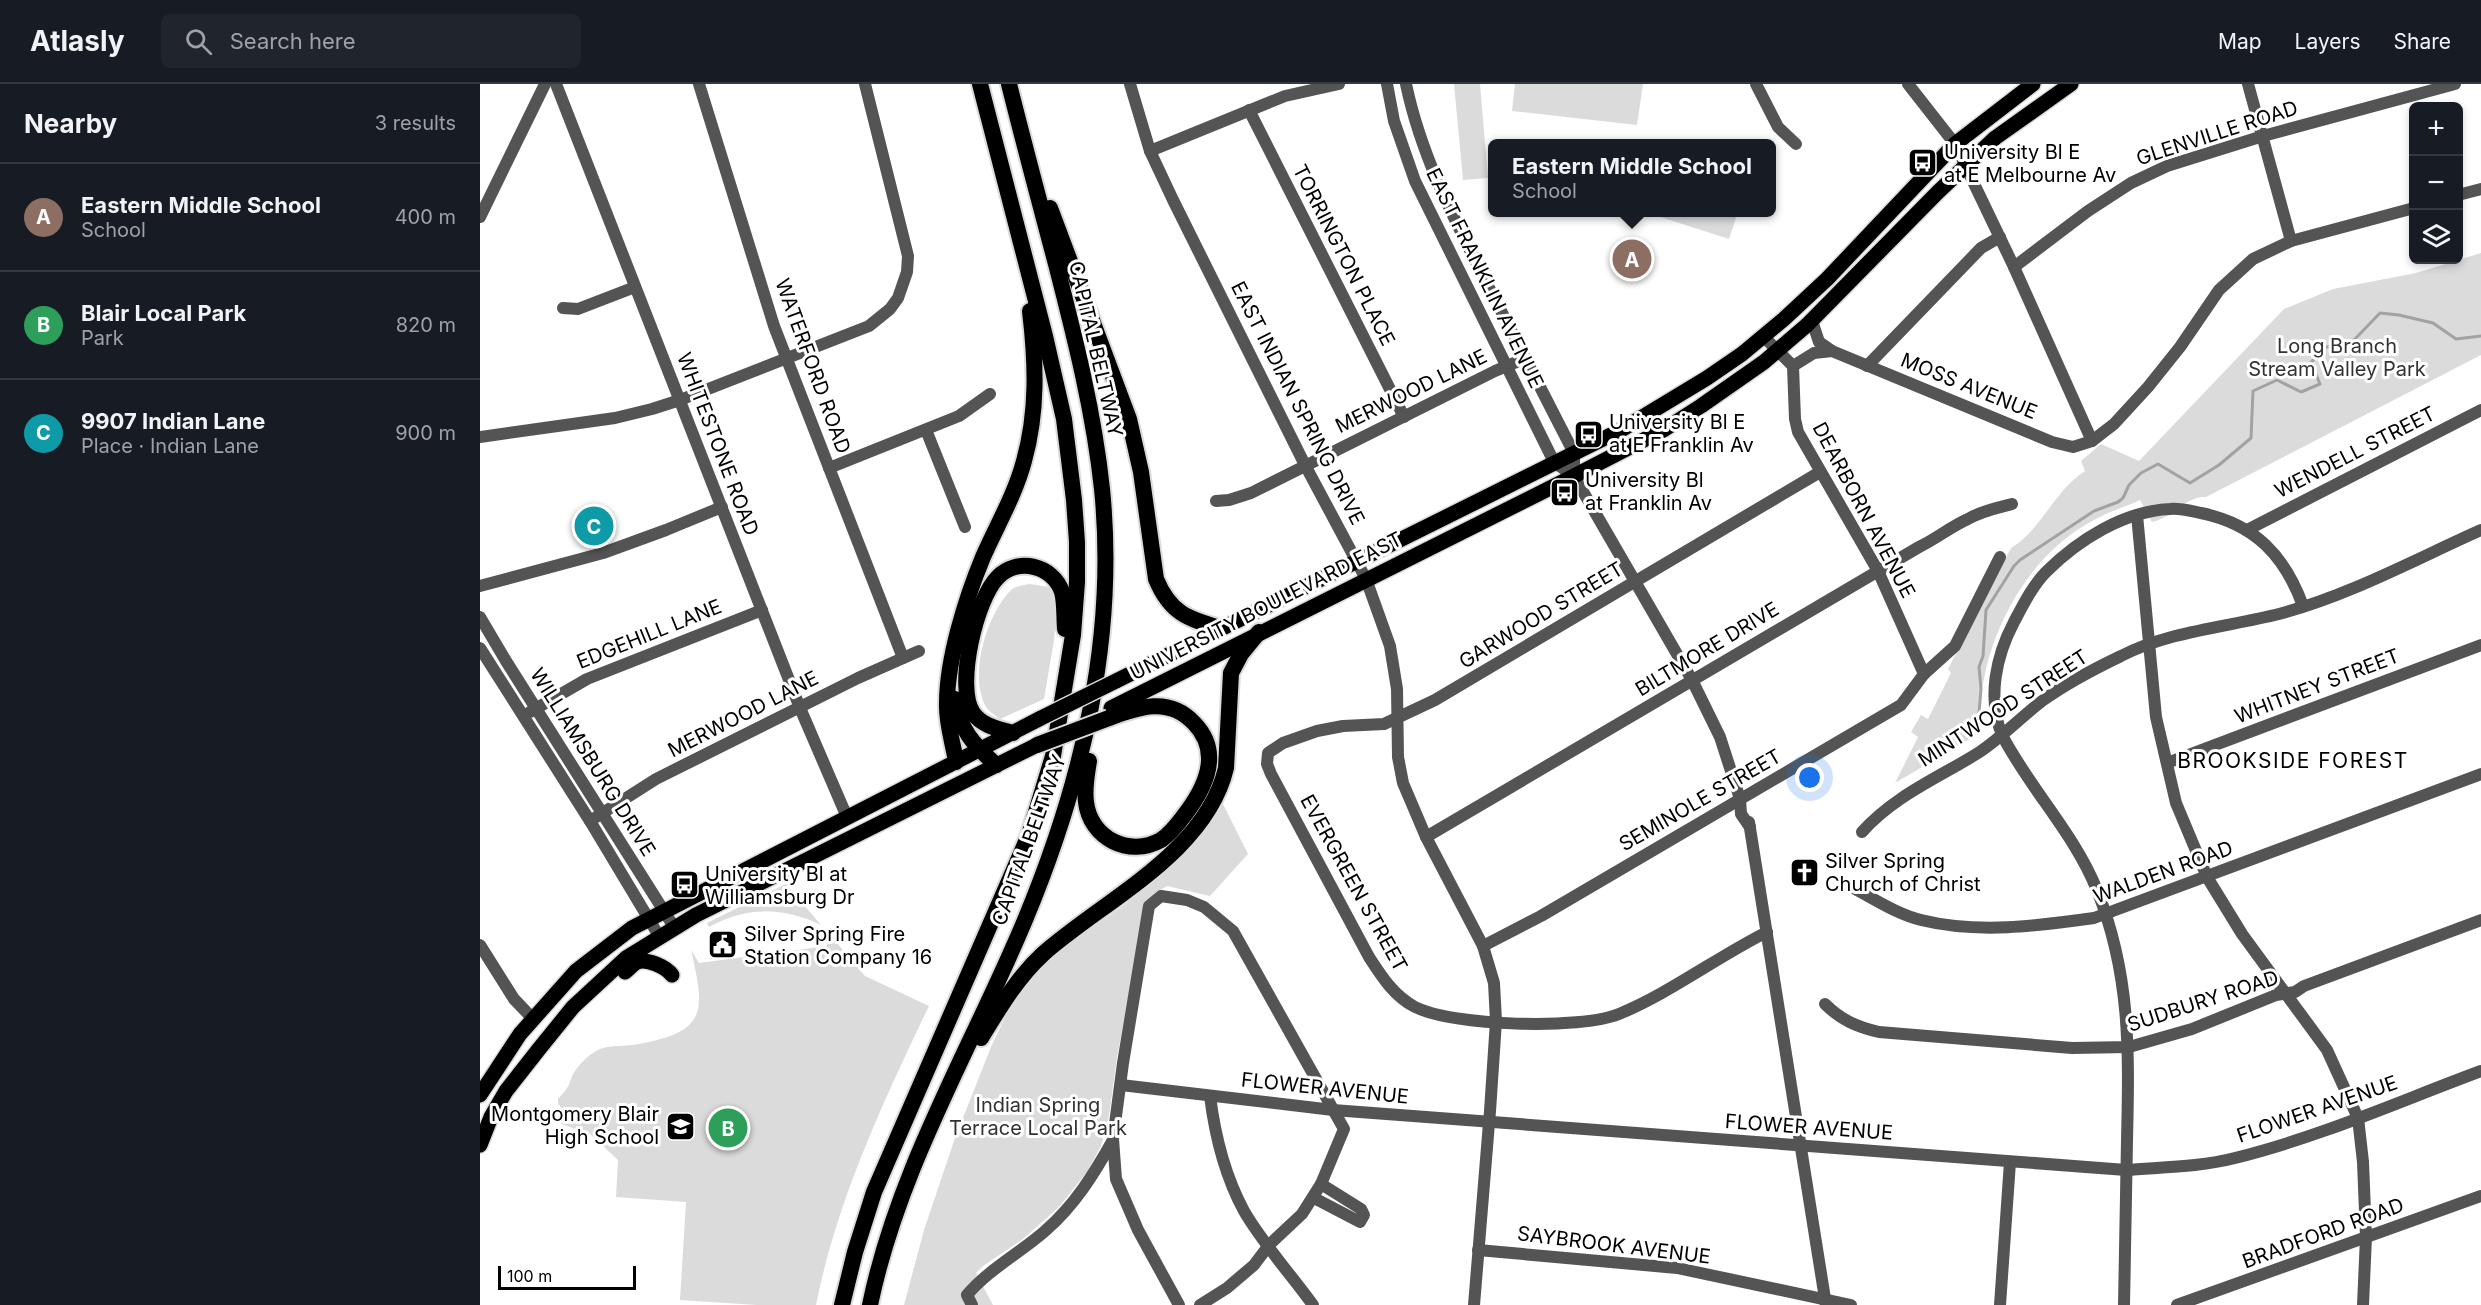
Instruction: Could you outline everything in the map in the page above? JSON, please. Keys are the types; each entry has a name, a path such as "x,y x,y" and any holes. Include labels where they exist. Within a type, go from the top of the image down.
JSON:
{"highway":[{"name":"CAPITAL BELTWAY","path":"842,1305 855,1252 874,1192 1029,835 1048,773 1064,701 1073,635 1077,582 1074,500 1064,419 980,84"},
{"name":"CAPITAL BELTWAY","path":"870,1305 890,1230 924,1141 1024,922 1059,830 1081,759 1102,636 1105,539 1096,445 1073,331 1009,84"},
{"path":"1023,140 1129,419 1141,472 1155,571 1162,593 1182,614 1220,628"},
{"path":"956,762 947,702 955,650 971,590 1024,462 1033,416 1035,349 1020,239"},
{"path":"1013,733 990,727 978,719 971,711 966,690 970,650 980,610 997,578 1008,570 1020,566 1032,566 1045,571 1056,579 1062,592 1065,631 1064,701"},
{"path":"924,1141 983,1035 1011,989 1026,971 1050,948 1168,856 1186,838 1215,798 1226,768 1231,673 1241,654 1259,632"},
{"path":"1037,745 1110,713 1152,705 1166,706 1186,715 1204,736 1209,765 1202,790 1173,830 1154,843 1131,847 1120,845 1100,832 1088,812 1086,788 1102,636"},
{"path":"955,650 954,684 959,718 963,729 996,765"}],"main road":[{"name":"UNIVERSITY BOULEVARD EAST","path":"480,1095 533,1019 576,971 648,918 1220,628 1574,453 1671,401 1742,354 1763,336 1827,279 1955,144 2033,84"},
{"name":"UNIVERSITY BOULEVARD EAST","path":"1110,713 1259,632 1665,429 1777,351 1812,321 1965,165 1995,138 2071,84"},
{"path":"480,1145 491,1117 506,1091 559,1024 626,958 674,927 1037,745"},
{"path":"599,984 619,976 639,961 660,966 672,975"}],"street":[{"path":"480,217 545,84"},
{"name":"WHITESTONE ROAD","path":"556,84 800,708 847,817"},
{"name":"WATERFORD ROAD","path":"699,84 774,326 903,658"},
{"path":"480,437 615,418 680,400 869,326 890,309 903,287 908,256 865,84"},
{"name":"EAST INDIAN SPRING DRIVE","path":"1130,84 1150,151 1305,465 1366,579 1390,646 1397,689 1398,757 1403,783 1426,837 1483,946 1494,983 1496,1021 1474,1305"},
{"path":"1150,151 1249,110 1311,89 1339,84"},
{"name":"EAST FRANKLIN AVENUE","path":"1387,84 1394,121 1415,181 1554,462 1574,476 1692,680 1720,737 1740,799 1741,814 1750,827 1825,1302"},
{"name":"EAST FRANKLIN AVENUE","path":"1406,84 1413,115 1430,167 1574,453 1574,476"},
{"path":"1756,84 1778,127 1796,144"},
{"path":"1908,84 1955,144 2014,267 2092,441 2114,424 2148,387 2180,347 2219,290 2253,259 2291,241 2409,209"},
{"path":"2248,84 2291,241"},
{"name":"GLENVILLE ROAD","path":"2014,267 2088,211 2131,183 2167,166 2263,136 2455,84"},
{"name":"TORRINGTON PLACE","path":"1249,110 1404,417"},
{"path":"2463,194 2481,189"},
{"path":"1867,366 1981,248 2000,237"},
{"path":"563,308 578,309 635,287"},
{"name":"MOSS AVENUE","path":"1812,321 1819,342 1832,351 2052,442 2073,447 2092,441"},
{"path":"1763,336 1793,366 1814,353 1832,351"},
{"name":"MERWOOD LANE","path":"1216,501 1229,500 1251,493 1506,365 1526,358"},
{"name":"DEARBORN AVENUE","path":"1793,366 1795,419 1798,432 1878,571 1928,671"},
{"path":"830,468 959,416 990,394"},
{"name":"WENDELL STREET","path":"2247,530 2481,411"},
{"path":"926,430 964,527"},
{"name":"GARWOOD STREET","path":"1268,753 1282,743 1317,731 1343,726 1384,724 1435,700 1820,472"},
{"name":"BILTMORE DRIVE","path":"1426,837 1970,517 2012,504"},
{"path":"480,586 603,553 722,507"},
{"path":"2124,1305 2129,1047 2122,976 2097,890 2076,846 2002,735 1996,720 1994,679 2005,639 2045,573 2100,530 2137,515 2169,509 2186,510 2219,517 2247,530 2261,540 2284,565 2295,583 2303,606"},
{"path":"2137,515 2156,717 2176,803 2207,877 2242,934 2327,1050 2358,1118 2366,1238 2363,1305"},
{"name":"MINTWOOD STREET","path":"1862,832 1876,816 1896,800 1980,752 2043,700 2121,655 2149,644 2280,614 2341,592 2481,530"},
{"name":"SEMINOLE STREET","path":"1483,946 1541,916 1901,705 1928,671 1955,646 2000,557"},
{"name":"EDGEHILL LANE","path":"523,716 587,679 762,610"},
{"name":"WILLIAMSBURG DRIVE","path":"480,617 674,927"},
{"name":"WHITNEY STREET","path":"2167,763 2481,645"},
{"name":"WILLIAMSBURG DRIVE","path":"480,648 590,821 659,936"},
{"name":"MERWOOD LANE","path":"590,821 656,779 858,678 920,651"},
{"name":"EVERGREEN STREET","path":"1268,753 1267,764 1271,774 1369,957 1387,984 1400,997 1416,1007 1449,1018 1576,1024 1601,1020 1644,1002 1767,932"},
{"name":"WALDEN ROAD","path":"1851,887 1904,914 1937,923 1996,928 2030,927 2094,918 2481,774"},
{"path":"1179,1305 1124,1202 1116,1179 1113,1139 1149,906 1161,896 1187,900 1203,907 1233,931 1344,1128 1321,1184 1302,1214 1269,1245 1254,1265 1227,1288 1200,1305"},
{"name":"SUDBURY ROAD","path":"1825,1004 1837,1016 1854,1026 1879,1032 2072,1048 2129,1047 2192,1029 2276,995 2295,992 2304,986 2481,920"},
{"path":"480,945 514,999 533,1019"},
{"name":"FLOWER AVENUE","path":"1121,1085 1333,1110 2126,1170 2234,1159 2293,1142 2481,1071"},
{"path":"1210,1096 1214,1132 1228,1175 1245,1212 1313,1305"},
{"path":"970,1300 976,1284 1045,1231 1078,1199 1113,1139"},
{"path":"2000,1305 2010,1162"},
{"path":"1314,1198 1360,1222 1364,1215 1361,1209 1321,1184"},
{"name":"BRADFORD ROAD","path":"2178,1305 2481,1196"},
{"name":"SAYBROOK AVENUE","path":"1478,1250 1677,1268 1825,1302 1851,1305"}],"green space":[{"path":"1454,84 1480,84 1488,178 1463,180"},
{"path":"1515,84 1643,84 1637,125 1512,111"},
{"path":"1660,217 1736,217 1729,239"},
{"name":"Long Branch Stream Valley Park","path":"2481,253 2481,355 2206,497 2185,503 2159,520 2152,522 2140,500 2099,517 2074,532 2055,547 2024,583 2001,625 1986,669 1979,709 1980,733 1895,783 1918,737 1911,732 1921,715 1928,719 1951,673 1948,669 2011,548 2031,531 2074,479 2085,471 2081,461 2101,444 2139,461 2284,309 2333,289 2416,273 2445,264 2463,264 2463,259"},
{"path":"1030,584 1050,587 1057,604 1054,640 1044,699 1000,719 987,709 981,694 979,678 983,645 988,628 1003,600 1012,589"},
{"name":"Indian Spring Terrace Local Park","path":"1221,800 1248,854 1210,896 1167,886 1155,893 1146,905 1117,1057 1109,1116 1101,1146 1087,1172 1059,1207 1023,1239 976,1273 993,1305 904,1305 924,1230 955,1138 991,1047 1012,1003 1044,962 1126,904 1176,860"},
{"path":"786,884 821,925 793,915 765,911 737,915 709,927 707,923"},
{"name":"Montgomery Blair High School","path":"826,930 865,976 929,1006 863,1152 836,1227 816,1305 757,1305 680,1300 686,1202 616,1197 618,1160 590,1134 561,1124 564,1110 558,1104 558,1099 568,1087 580,1065 598,1050 662,1039 689,1025 696,1015 699,1003 696,971 691,950 699,963 827,946"}],"waterway":[{"path":"1979,713 1981,689 1979,667 1983,656 1986,610 2020,560 2094,511 2118,502 2123,498 2129,485 2141,473 2158,464 2190,483 2219,465 2251,438 2253,391 2277,380 2301,392 2320,384 2311,363 2322,348 2352,342 2380,313 2433,323 2456,339 2481,336"}],"place":[{"name":"University Bl E at E Melbourne Av","path":"1923,163"},
{"name":"Eastern Middle School","path":"1632,259"},
{"name":"University Bl E at E Franklin Av","path":"1588,434"},
{"name":"University Bl at Franklin Av","path":"1564,492"},
{"name":"9907 Indian Lane","path":"594,526"},
{"name":"Silver Spring Church of Christ","path":"1804,872"},
{"name":"University Bl at Williamsburg Dr","path":"684,885"},
{"name":"Silver Spring Fire Station Company 16","path":"723,945"},
{"name":"Montgomery Blair High School","path":"680,1126"},
{"name":"Blair Local Park","path":"728,1128"}],"district":[{"name":"BROOKSIDE FOREST","path":"2293,761"}]}
